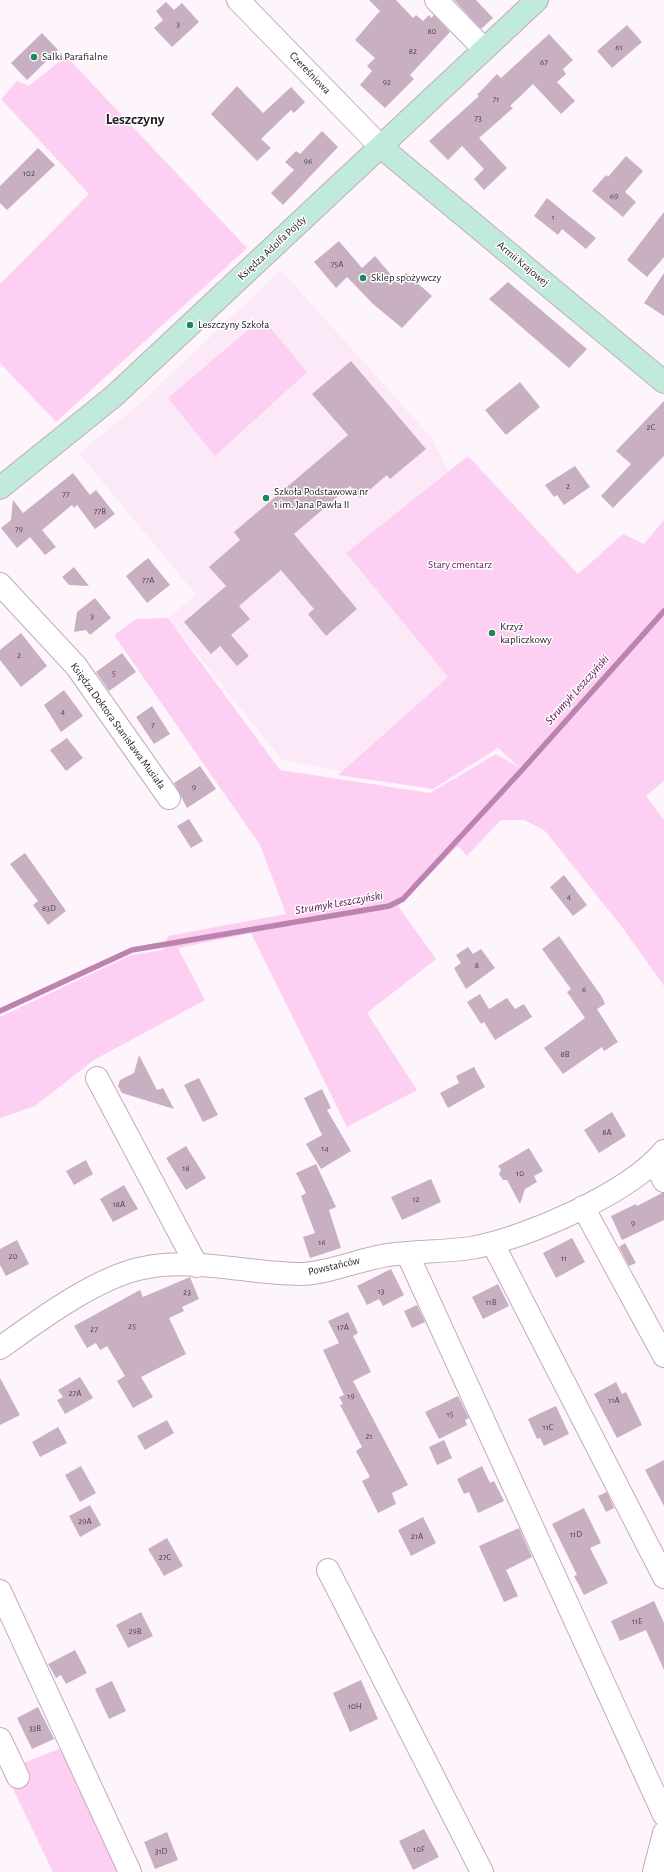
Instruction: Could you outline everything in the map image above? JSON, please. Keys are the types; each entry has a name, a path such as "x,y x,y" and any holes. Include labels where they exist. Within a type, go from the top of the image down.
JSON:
{"street":[{"name":"Czereśniowa","path":"238,0 381,147"},
{"path":"436,0 484,49"},
{"name":"Księdza Adolfa Pojdy","path":"0,488 114,396 537,0"},
{"name":"Armii Krajowej","path":"381,147 664,382"},
{"name":"Księdza Doktora Stanisława Musiała","path":"0,584 76,666 169,798"},
{"path":"97,1078 197,1266"},
{"name":"Powstańców","path":"0,1348 51,1314 113,1277 145,1267 181,1264 278,1274 304,1274 363,1260 407,1253 469,1248 493,1244 542,1226 583,1207 661,1165"},
{"path":"583,1207 664,1356"},
{"path":"493,1244 664,1577"},
{"path":"407,1253 664,1815"},
{"path":"328,1570 482,1872"},
{"path":"0,1590 130,1872"},
{"path":"0,1739 18,1777"},
{"path":"654,1872 664,1833"}],"shaded area":[{"name":"Szkoła Podstawowa nr 1 im. Jana Pawła II","path":"281,270 432,438 449,472 346,553 448,677 342,771 282,760 168,618 196,595 79,453 136,407"}],"green space":[{"path":"66,56 247,248 56,422 0,363 0,284 89,194 1,99 17,81 29,86"},
{"path":"262,318 307,372 215,456 168,398"},
{"name":"Stary cmentarz","path":"468,456 578,574 623,534 644,544 664,520 664,781 646,796 664,820 664,986 622,927 545,831 524,820 501,820 467,856 458,846 398,906 436,959 367,1013 417,1090 347,1127 251,933 178,948 205,1000 94,1060 35,1106 0,1118 0,1017 131,955 163,950 168,936 286,914 260,845 114,635 136,619 168,618 280,770 430,793 496,754 520,768 498,748 433,789 338,775 448,677 346,553"},
{"path":"66,1746 127,1872 53,1872 13,1789 29,1781 21,1764"}],"building":[{"path":"369,0 396,0 413,18 416,15 423,21 429,15 431,18 434,15 450,32 410,75 414,79 385,108 360,85 372,71 367,66 375,58 355,40 380,11"},
{"path":"454,0 476,0 493,18 481,29"},
{"path":"166,2 174,10 182,3 199,22 172,47 154,28 163,20 156,11"},
{"path":"627,25 642,42 612,68 597,51"},
{"name":"Salki Parafialne","path":"42,33 58,50 27,80 11,63"},
{"path":"549,34 573,60 563,69 566,74 557,82 575,101 561,114 533,84 510,106 513,108 479,138 507,168 484,190 474,179 484,169 462,146 448,160 429,141 479,96 477,95 497,74 501,78"},
{"path":"237,86 263,113 291,87 305,102 294,113 291,110 261,139 271,148 257,161 211,114"},
{"path":"322,131 338,147 283,205 271,193 294,170 285,162 296,151 300,154"},
{"path":"38,148 55,165 7,210 0,203 0,186"},
{"path":"626,156 643,171 625,192 636,202 623,217 592,191 606,175 608,177"},
{"path":"547,198 596,238 586,249 562,229 558,235 534,216"},
{"path":"664,212 664,257 647,277 627,260"},
{"path":"339,241 362,268 375,256 397,282 406,273 432,296 402,328 373,304 347,277 336,288 314,262"},
{"path":"664,273 664,316 644,303"},
{"path":"508,282 587,349 569,368 489,299"},
{"path":"351,361 426,449 390,479 387,475 360,498 350,486 294,534 357,609 326,636 308,614 314,609 281,570 239,606 250,619 231,635 249,656 237,666 220,646 211,654 184,622 226,586 209,567 240,540 234,532 348,435 312,394"},
{"path":"520,382 540,407 506,435 485,410"},
{"path":"664,401 664,456 613,508 601,496 631,464 616,451"},
{"path":"575,466 590,487 564,505 557,495 554,497 545,485"},
{"path":"73,473 90,495 96,490 115,514 95,529 77,505 74,508 72,505 42,530 56,547 45,555 30,537 17,548 1,528 11,520 13,500 23,513"},
{"path":"148,558 170,585 147,603 126,576"},
{"path":"74,567 89,586 69,585 62,577"},
{"path":"95,598 111,618 90,635 86,630 74,632 77,612"},
{"path":"21,633 47,666 21,687 0,660 0,650"},
{"path":"122,653 136,672 109,691 96,672"},
{"path":"64,690 83,716 61,732 44,705"},
{"path":"152,706 170,734 154,744 136,717"},
{"path":"67,738 83,758 66,771 50,750"},
{"path":"200,766 216,789 187,808 174,783"},
{"path":"189,819 203,841 191,848 177,826"},
{"path":"25,853 66,911 48,925 33,905 38,901 10,864"},
{"path":"564,875 587,905 573,916 550,887"},
{"path":"559,936 602,997 605,1004 597,1009 618,1042 604,1051 602,1047 563,1074 544,1048 585,1018 567,992 571,989 542,949"},
{"path":"468,947 473,954 481,949 495,968 466,989 454,968 461,963 456,955"},
{"path":"480,994 489,1009 507,998 515,1009 524,1004 532,1017 495,1040 484,1022 481,1024 467,1002"},
{"path":"139,1055 157,1090 163,1088 174,1109 122,1093 118,1086 120,1080 134,1073"},
{"path":"474,1067 485,1087 448,1108 440,1093 459,1083 456,1076"},
{"path":"199,1078 218,1115 203,1122 184,1085"},
{"path":"322,1089 331,1108 327,1110 351,1151 321,1169 306,1144 322,1135 304,1098"},
{"path":"612,1112 626,1136 599,1153 584,1130"},
{"path":"186,1146 206,1178 186,1190 166,1158"},
{"path":"529,1148 543,1171 534,1176 537,1182 525,1189 520,1204 507,1180 503,1180 499,1174 501,1170 498,1166"},
{"path":"86,1160 93,1174 74,1185 66,1171"},
{"path":"316,1164 336,1207 329,1210 341,1248 310,1258 303,1237 315,1233 301,1196 306,1193 296,1173"},
{"path":"431,1179 441,1202 402,1220 391,1197"},
{"path":"124,1185 138,1209 113,1222 100,1199"},
{"path":"664,1193 664,1220 622,1240 611,1216 636,1204 637,1206"},
{"path":"572,1238 585,1262 556,1278 543,1253"},
{"path":"17,1240 29,1264 6,1276 0,1265 0,1249"},
{"path":"625,1243 636,1263 629,1266 619,1247"},
{"path":"391,1269 404,1295 383,1306 379,1299 367,1305 357,1286"},
{"path":"190,1277 199,1299 182,1307 184,1311 169,1318 186,1354 141,1377 153,1397 133,1408 117,1381 125,1376 107,1346 100,1350 96,1343 87,1348 74,1326 140,1290 143,1297"},
{"path":"498,1284 509,1306 483,1319 472,1297"},
{"path":"417,1305 425,1322 412,1328 404,1311"},
{"path":"348,1312 358,1333 353,1336 371,1372 353,1381 408,1485 392,1493 396,1504 378,1513 362,1481 370,1477 356,1451 362,1447 340,1405 343,1404 339,1397 344,1395 323,1350 339,1343 328,1321"},
{"path":"80,1377 93,1398 65,1414 57,1400 63,1397 58,1390"},
{"path":"0,1378 20,1415 0,1425"},
{"path":"616,1382 622,1394 626,1392 642,1425 617,1438 594,1394"},
{"path":"458,1396 469,1418 465,1420 467,1425 439,1439 425,1412"},
{"path":"556,1406 569,1434 544,1446 540,1438 537,1439 528,1419"},
{"path":"167,1420 174,1433 145,1450 137,1436"},
{"path":"58,1427 67,1443 40,1457 32,1442"},
{"path":"444,1440 452,1458 437,1465 429,1447"},
{"path":"664,1460 664,1506 645,1470"},
{"path":"81,1466 96,1493 80,1502 65,1475"},
{"path":"482,1466 490,1483 494,1481 504,1501 478,1513 469,1492 464,1494 457,1479"},
{"path":"607,1492 614,1508 606,1512 598,1496"},
{"path":"90,1505 101,1525 80,1537 69,1516"},
{"path":"584,1508 601,1543 590,1548 608,1583 584,1595 574,1576 577,1575 552,1524"},
{"path":"423,1517 436,1543 411,1556 398,1530"},
{"path":"519,1528 532,1557 506,1570 518,1596 504,1602 479,1546"},
{"path":"167,1538 183,1566 164,1576 148,1549"},
{"path":"654,1601 664,1623 664,1670 646,1630 620,1641 611,1621"},
{"path":"141,1612 153,1636 128,1648 116,1625"},
{"path":"75,1650 87,1673 66,1684 61,1675 56,1678 48,1664"},
{"path":"361,1680 378,1719 350,1732 333,1693"},
{"path":"112,1681 126,1711 109,1719 95,1689"},
{"path":"38,1707 54,1739 32,1749 17,1718"},
{"path":"424,1829 439,1857 413,1870 399,1841"},
{"path":"167,1832 178,1860 155,1869 144,1842"}],"waterway":[{"name":"Strumyk Leszczyński","path":"0,1011 132,950 389,906 403,899 522,770 664,611"}],"place":[{"name":"Salki Parafialne","path":"34,57"},
{"name":"Sklep spożywczy","path":"363,278"},
{"name":"Leszczyny Szkoła","path":"190,325"},
{"name":"Szkoła Podstawowa nr 1 im. Jana Pawła II","path":"266,498"},
{"name":"Krzyż kapliczkowy","path":"492,633"}],"district":[{"name":"Leszczyny","path":"135,119"}]}
